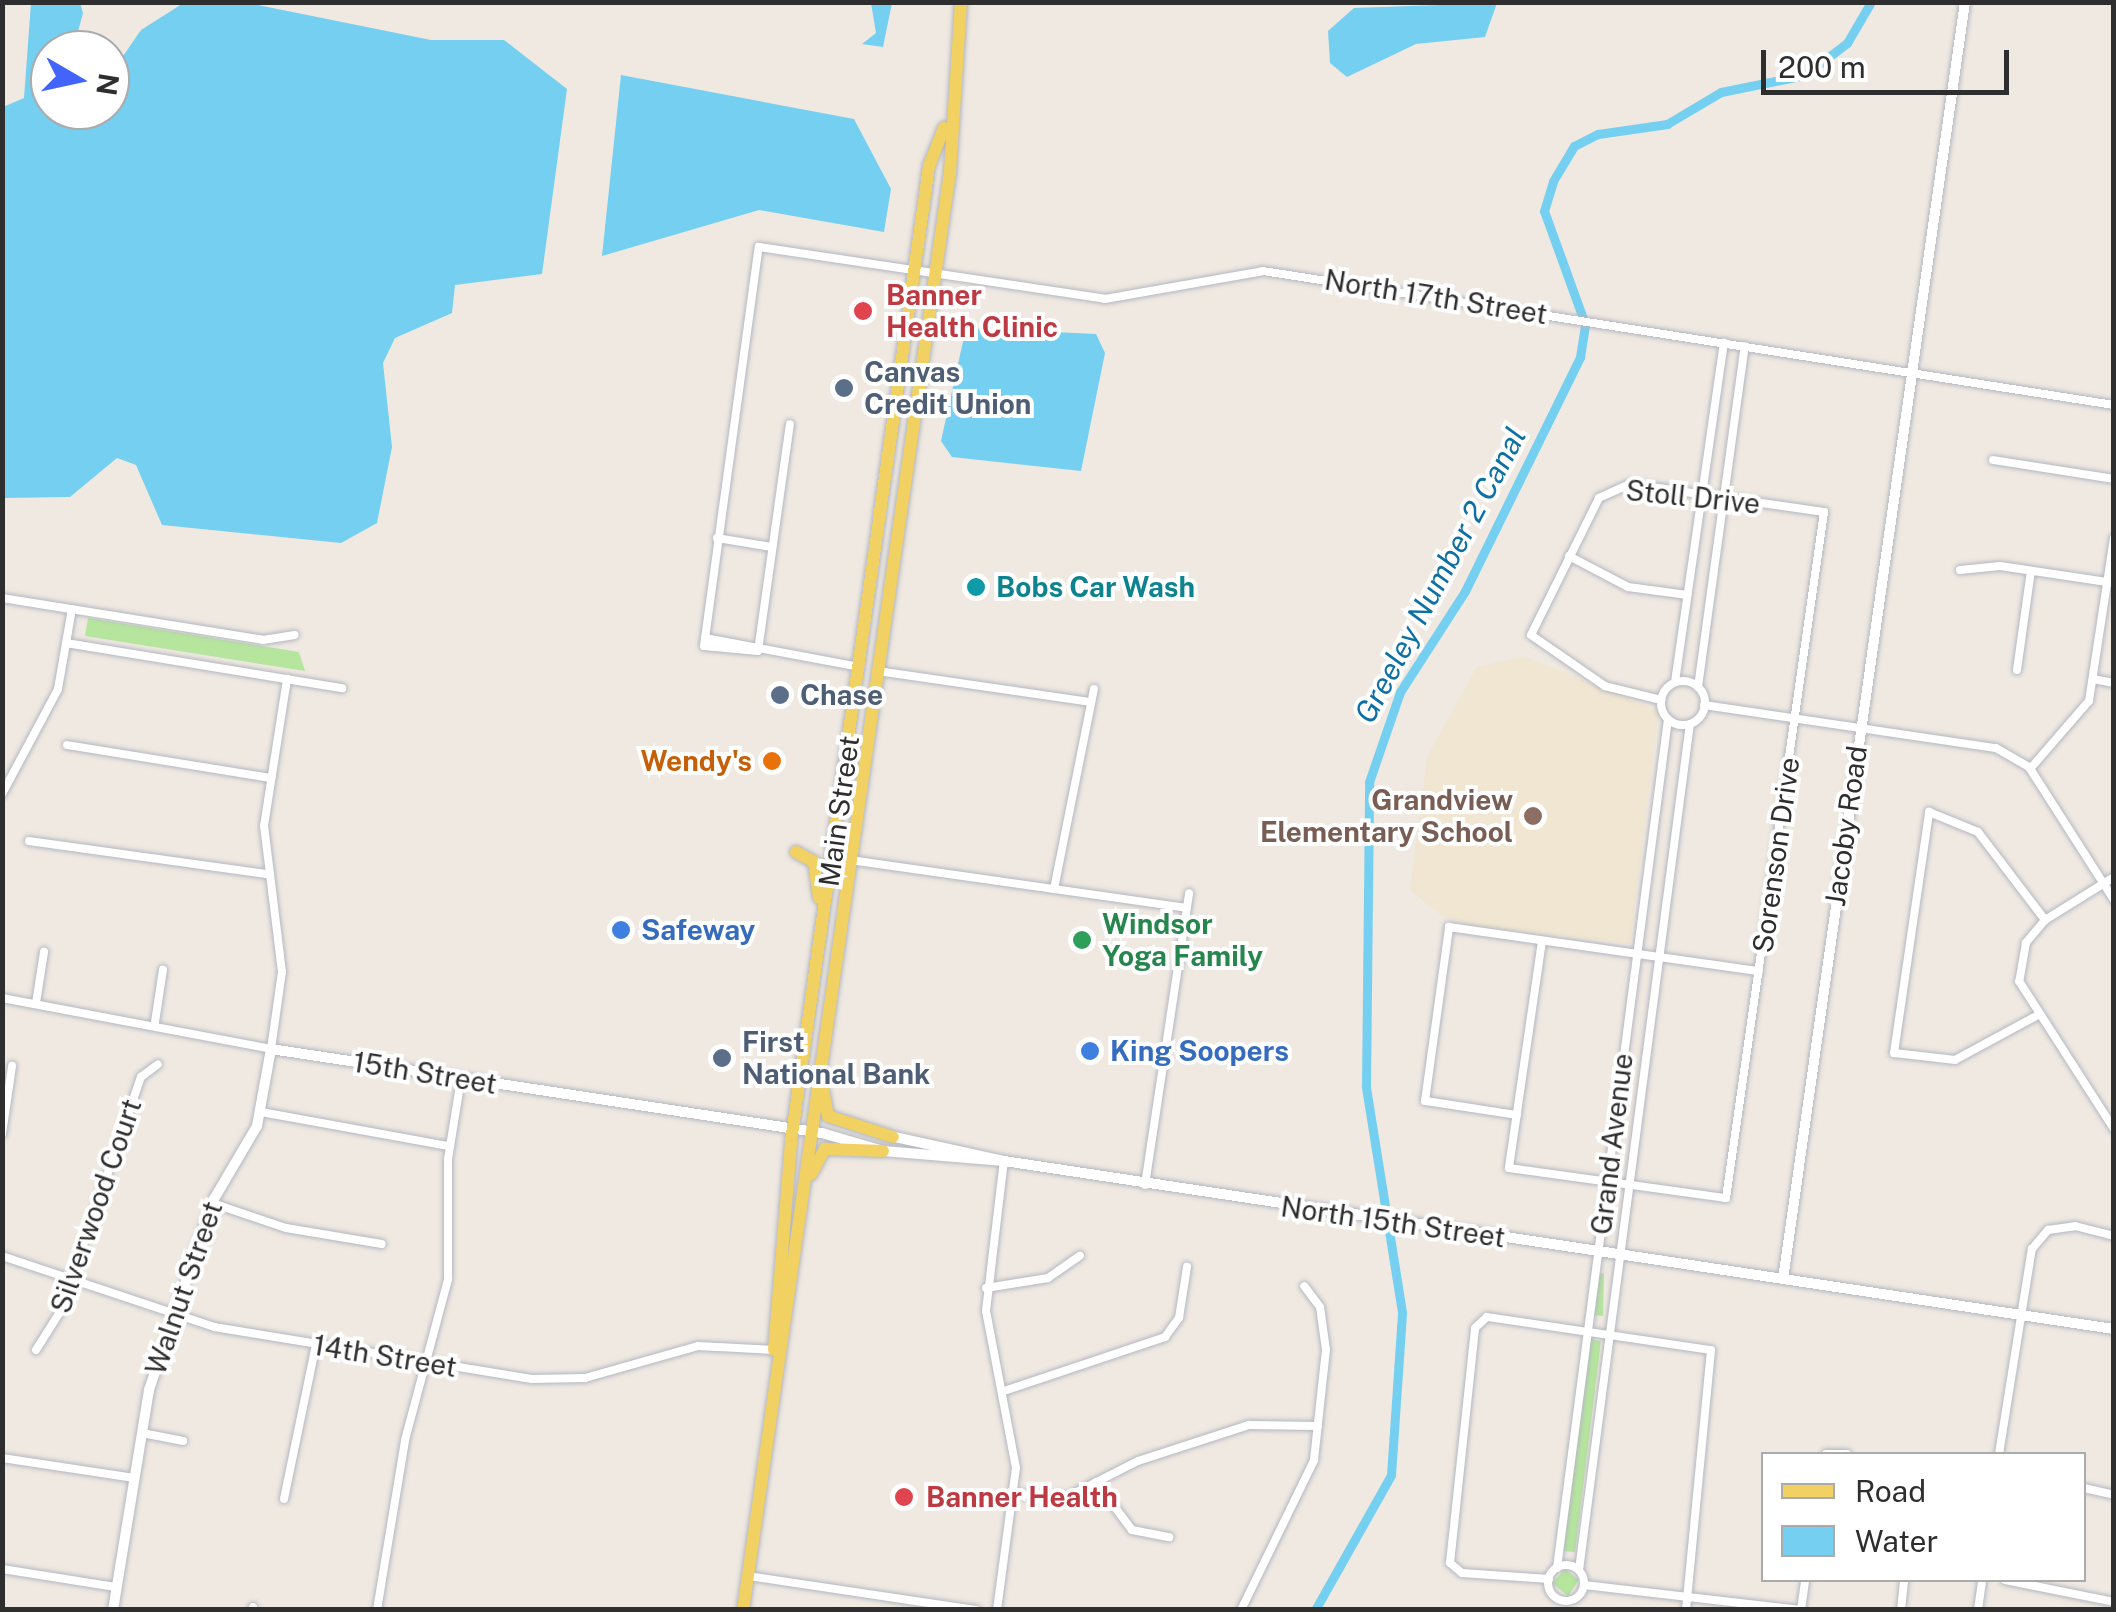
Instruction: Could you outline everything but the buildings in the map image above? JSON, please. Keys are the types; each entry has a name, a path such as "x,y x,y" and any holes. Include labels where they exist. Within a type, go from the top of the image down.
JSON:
{"main road":[{"path":"947,120 961,2"},
{"name":"Main Street","path":"743,1610 774,1350 793,1129 929,166 947,120"},
{"name":"Main Street","path":"774,1350 796,1240 934,274 947,120"},
{"path":"876,671 869,650 877,550"},
{"path":"860,667 864,753"},
{"path":"844,780 848,860"},
{"path":"796,852 819,876 818,958"},
{"path":"833,855 834,959"},
{"path":"825,1026 825,1113 894,1136"},
{"path":"796,1240 816,1156 832,1148 882,1151"}],"street":[{"name":"Jacoby Road","path":"1783,1280 1909,373 1965,2"},
{"name":"North 17th Street","path":"717,538 759,247 1106,299 1263,271 2114,406"},
{"path":"1704,705 1690,724 1668,720 1661,700 1675,682 1724,343"},
{"path":"1704,705 1698,688 1746,346"},
{"path":"758,651 790,424"},
{"path":"1994,460 2114,480"},
{"name":"Stoll Drive","path":"1661,700 1605,686 1531,635 1600,498 1618,486 1824,512"},
{"name":"Sorenson Drive","path":"1630,1186 1726,1198 1824,512"},
{"path":"772,546 717,538 705,642 860,667"},
{"path":"2030,769 2075,724 2093,680 2114,538"},
{"path":"1569,556 1628,587 1687,596"},
{"path":"1960,570 2031,571 2110,582"},
{"path":"2016,670 2031,571"},
{"path":"2,598 264,640 295,635"},
{"path":"2,794 5,781 58,689 72,609"},
{"path":"66,643 342,688"},
{"path":"876,671 1091,702"},
{"name":"Walnut Street","path":"113,1610 142,1433 175,1314 212,1203 261,1112 282,972 268,874 271,778 287,679"},
{"path":"2093,680 2114,683"},
{"path":"1675,682 1698,688"},
{"path":"1054,890 1094,689"},
{"path":"1704,705 1996,748 2030,769 2114,900"},
{"name":"Grand Avenue","path":"1557,1568 1668,720"},
{"name":"Grand Avenue","path":"1579,1570 1690,724"},
{"path":"66,745 271,778"},
{"path":"2038,1014 1956,1060 1894,1054 1929,812 1978,832 2045,920"},
{"path":"30,841 268,874"},
{"path":"848,860 1187,908"},
{"path":"2114,877 2045,920 2026,943 2019,981 2114,1130"},
{"path":"1145,1185 1189,893"},
{"path":"1517,1116 1425,1101 1450,927 1759,971"},
{"path":"1542,940 1510,1168 1630,1186"},
{"path":"36,1003 44,952"},
{"path":"155,1022 163,970"},
{"name":"15th Street","path":"2,998 155,1022 271,1049 461,1079 850,1138 894,1136 954,1145"},
{"name":"Silverwood Court","path":"36,1350 71,1280 141,1078 158,1064"},
{"path":"2,1134 12,1066"},
{"path":"377,1610 426,1362 451,1263 449,1146 461,1079"},
{"path":"261,1112 449,1146"},
{"name":"15th Street","path":"850,1138 882,1151 950,1159"},
{"name":"North 15th Street","path":"954,1145 1004,1161"},
{"name":"North 15th Street","path":"950,1159 1004,1161 2114,1328"},
{"path":"997,1610 1014,1494 1004,1391 986,1288 1004,1161"},
{"path":"212,1203 286,1228 382,1244"},
{"path":"1999,1452 2018,1314 2032,1249 2048,1230 2075,1226 2114,1236"},
{"name":"14th Street","path":"2,1256 175,1314 316,1345 562,1381 687,1348 774,1350"},
{"path":"986,1288 1048,1278 1080,1256"},
{"path":"1004,1391 1166,1336 1179,1318 1187,1267"},
{"path":"1241,1610 1306,1488 1318,1426 1326,1343 1304,1286"},
{"path":"1549,1579 1451,1566 1480,1320 1610,1331 1708,1347 1686,1610"},
{"path":"284,1498 316,1345"},
{"path":"1014,1494 1056,1499 1240,1427 1318,1426"},
{"path":"142,1433 183,1441"},
{"path":"2,1458 134,1478"},
{"path":"1096,1482 1132,1530 1168,1537"},
{"path":"2086,1488 2114,1495"},
{"path":"1549,1579 1557,1568 1579,1570 1584,1585"},
{"path":"2,1569 116,1587"},
{"path":"747,1576 976,1610"},
{"path":"1549,1579 1552,1610"},
{"path":"1584,1585 1800,1610 1805,1582"},
{"path":"1901,1610 1904,1582"},
{"path":"1978,1610 1982,1582"},
{"path":"2016,1582 2114,1602"},
{"path":"1573,1610 1574,1599 1584,1585"},
{"path":"1553,1595 1574,1599"},
{"path":"889,1610 890,1597"}],"shaded area":[{"name":"Grandview Elementary School","path":"1524,656 1658,711 1630,944 1474,925 1442,916 1410,890 1427,757 1477,667"}],"green space":[{"path":"88,618 299,652 305,671 85,636"},
{"path":"1604,1273 1603,1316 1593,1315 1598,1274"},
{"path":"1589,1339 1601,1341 1575,1552 1563,1551"},
{"path":"1565,1569 1579,1580 1568,1596 1552,1583"}],"water":[{"path":"185,2 248,3 431,40 504,40 567,89 542,274 455,285 452,313 395,338 383,363 392,447 377,523 341,543 162,525 136,465 117,458 70,497 3,498 3,107 24,98 31,3 80,3 83,13 78,30 30,30 30,130 130,130 130,46 141,30"},
{"path":"871,3 892,3 883,47 862,44 876,33"},
{"path":"1497,3 1485,37 1416,44 1347,77 1330,63 1328,31 1354,8"},
{"path":"621,75 854,119 891,189 884,232 759,210 602,256"},
{"path":"966,328 1096,334 1105,353 1081,471 952,457 941,441"}],"waterway":[{"name":"Greeley Number 2 Canal","path":"1315,1610 1391,1475 1402,1312 1366,1086 1369,782 1400,692 1465,591 1580,357 1585,324 1544,211 1553,181 1574,146 1598,134 1667,124 1721,92 1805,75 1847,43 1871,2"}],"place":[{"name":"Banner Health Clinic","path":"863,311"},
{"name":"Canvas Credit Union","path":"844,388"},
{"name":"Bobs Car Wash","path":"976,587"},
{"name":"Chase","path":"780,695"},
{"name":"Wendy's","path":"772,761"},
{"name":"Grandview Elementary School","path":"1533,816"},
{"name":"Safeway","path":"621,930"},
{"name":"Windsor Yoga Family","path":"1082,940"},
{"name":"King Soopers","path":"1090,1051"},
{"name":"First National Bank","path":"722,1058"},
{"name":"Banner Health","path":"904,1497"}]}
